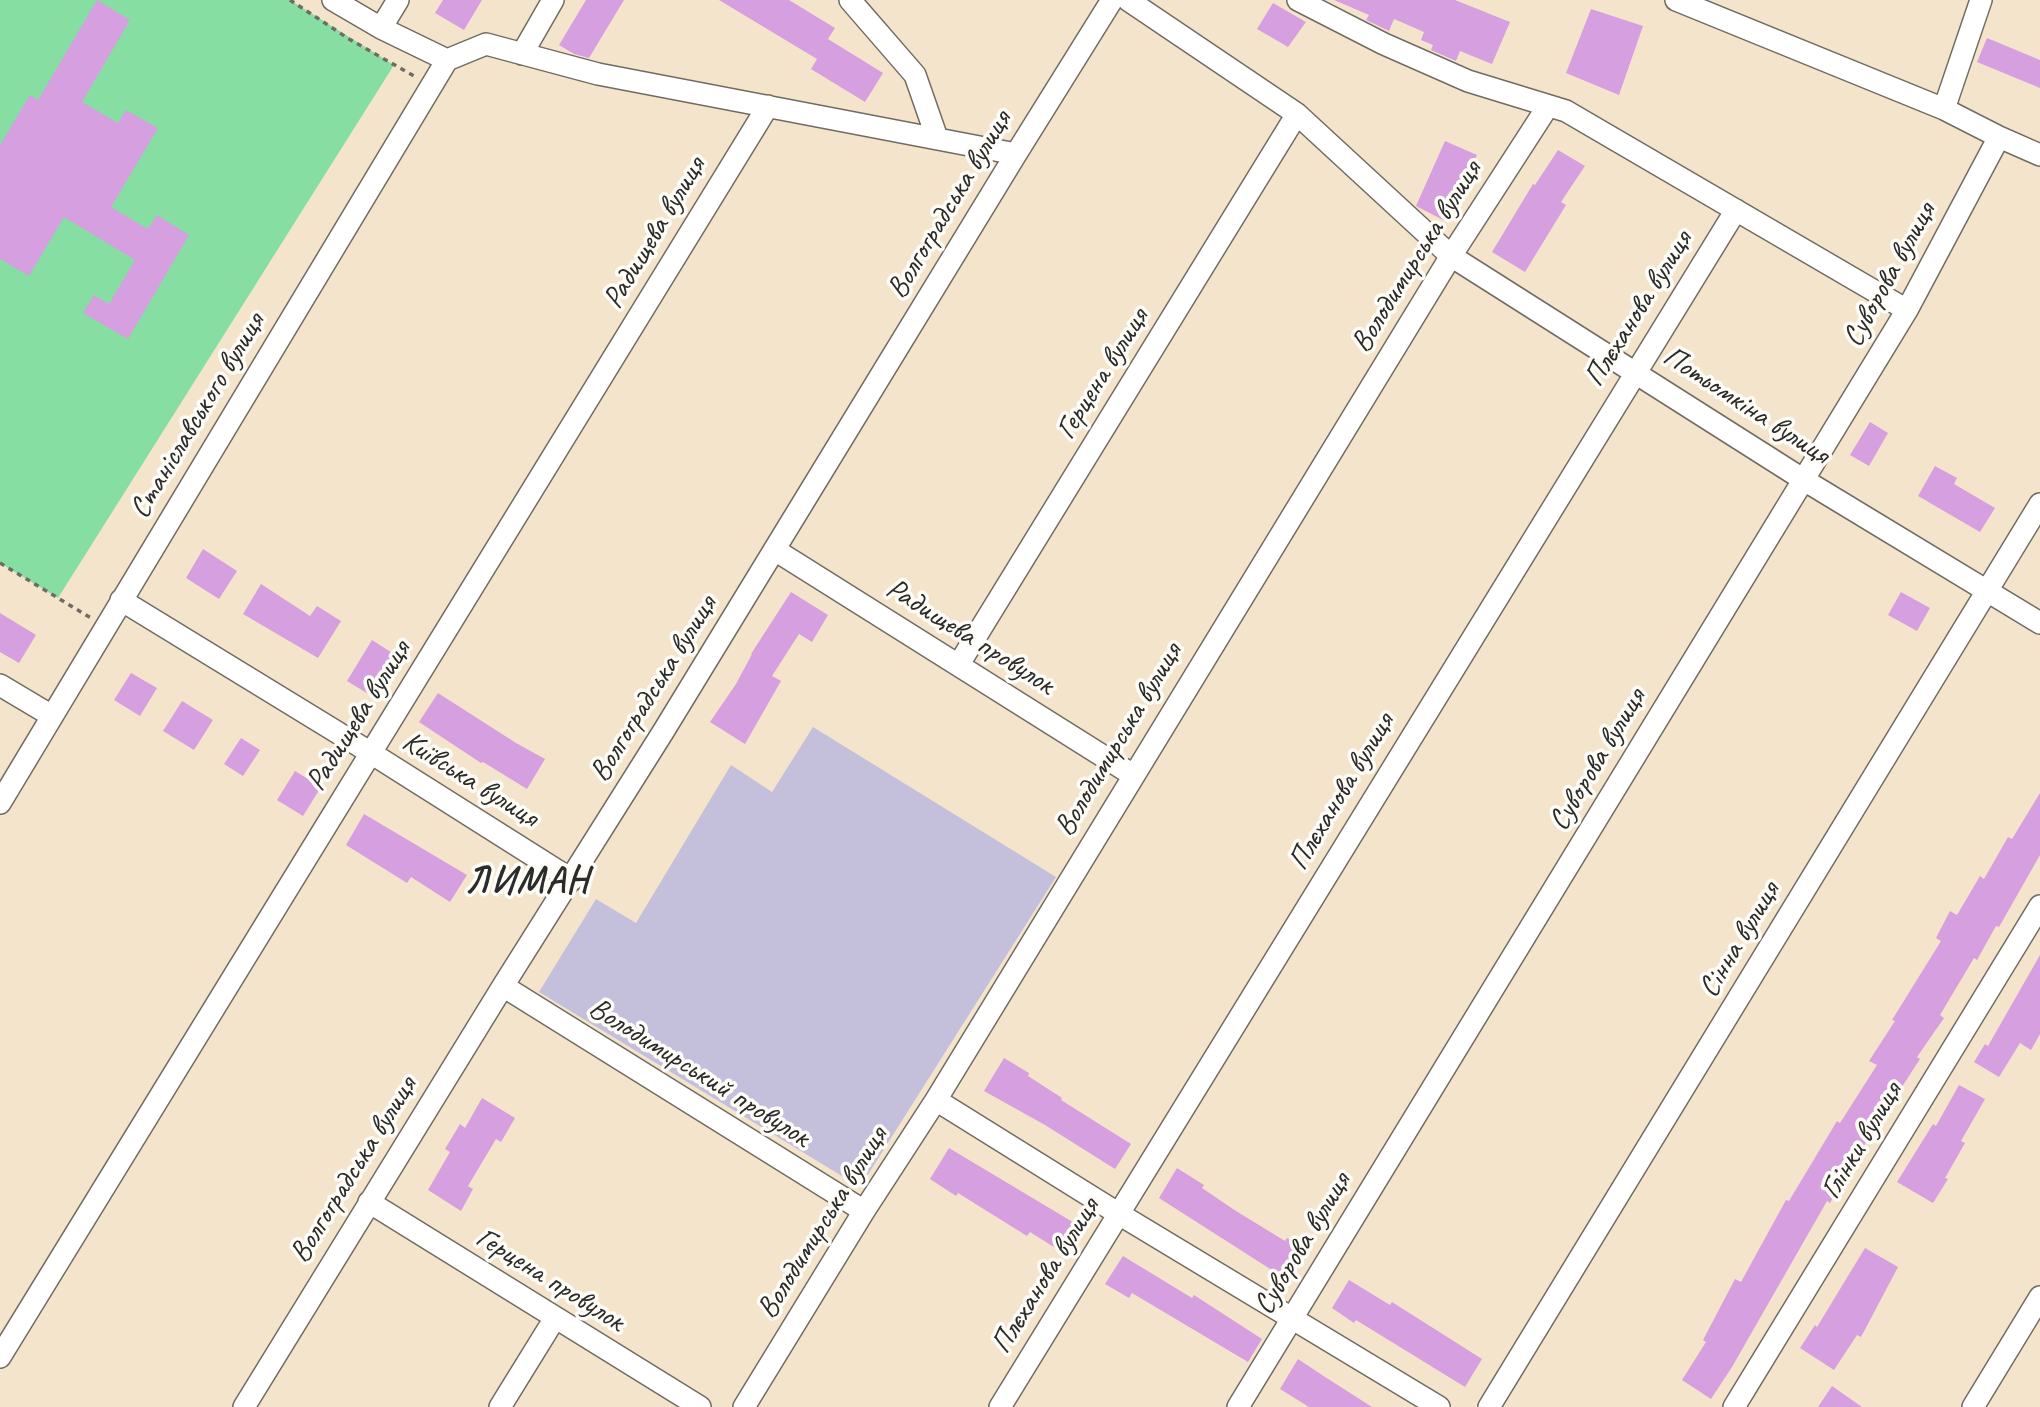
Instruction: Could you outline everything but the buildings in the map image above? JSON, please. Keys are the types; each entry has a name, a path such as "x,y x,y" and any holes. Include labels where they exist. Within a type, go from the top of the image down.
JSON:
{"street":[{"path":"333,0 381,28 447,60 486,44 598,74 1016,154"},
{"path":"381,28 398,0"},
{"path":"522,54 553,0"},
{"path":"850,0 915,75 937,138"},
{"name":"Волгоградська вулиця","path":"244,1407 503,986 572,880 1112,0"},
{"name":"Потьомкіна вулиця","path":"1128,0 1297,114 1451,256 1804,480 2040,623"},
{"path":"1298,0 1384,44 1468,81 1566,111 1907,310"},
{"path":"1676,0 1944,109 2040,155"},
{"path":"1944,109 1981,0"},
{"name":"Станіславського вулиця","path":"0,803 447,60"},
{"name":"Радищева вулиця","path":"0,1357 768,106"},
{"name":"Володимирська вулиця","path":"744,1407 864,1211 936,1100 1451,256 1548,106"},
{"name":"Герцена вулиця","path":"959,664 1297,114"},
{"name":"Суворова вулиця","path":"1237,1407 1907,310 1998,137"},
{"name":"Плєханова вулиця","path":"1000,1407 1736,210"},
{"name":"Сінна вулиця","path":"1489,1407 2040,504"},
{"name":"Радищева провулок","path":"775,550 1133,775"},
{"name":"Київська вулиця","path":"121,600 572,880"},
{"path":"0,685 52,716"},
{"name":"Глінки вулиця","path":"1734,1407 2040,906"},
{"name":"Володимирський провулок","path":"503,986 864,1211"},
{"path":"936,1100 1439,1407"},
{"name":"Герцена провулок","path":"369,1202 700,1407"},
{"path":"1973,1407 2040,1297"},
{"path":"500,1407 555,1318"}],"path":[{"path":"0,563 105,626"}],"shaded area":[{"path":"813,727 1056,877 860,1187 539,992 596,899 636,923 731,765 772,792"}],"green space":[{"path":"0,0 290,0 394,65 58,598 0,563"}],"district":[{"name":"ЛИМАН","path":"527,882"}]}
